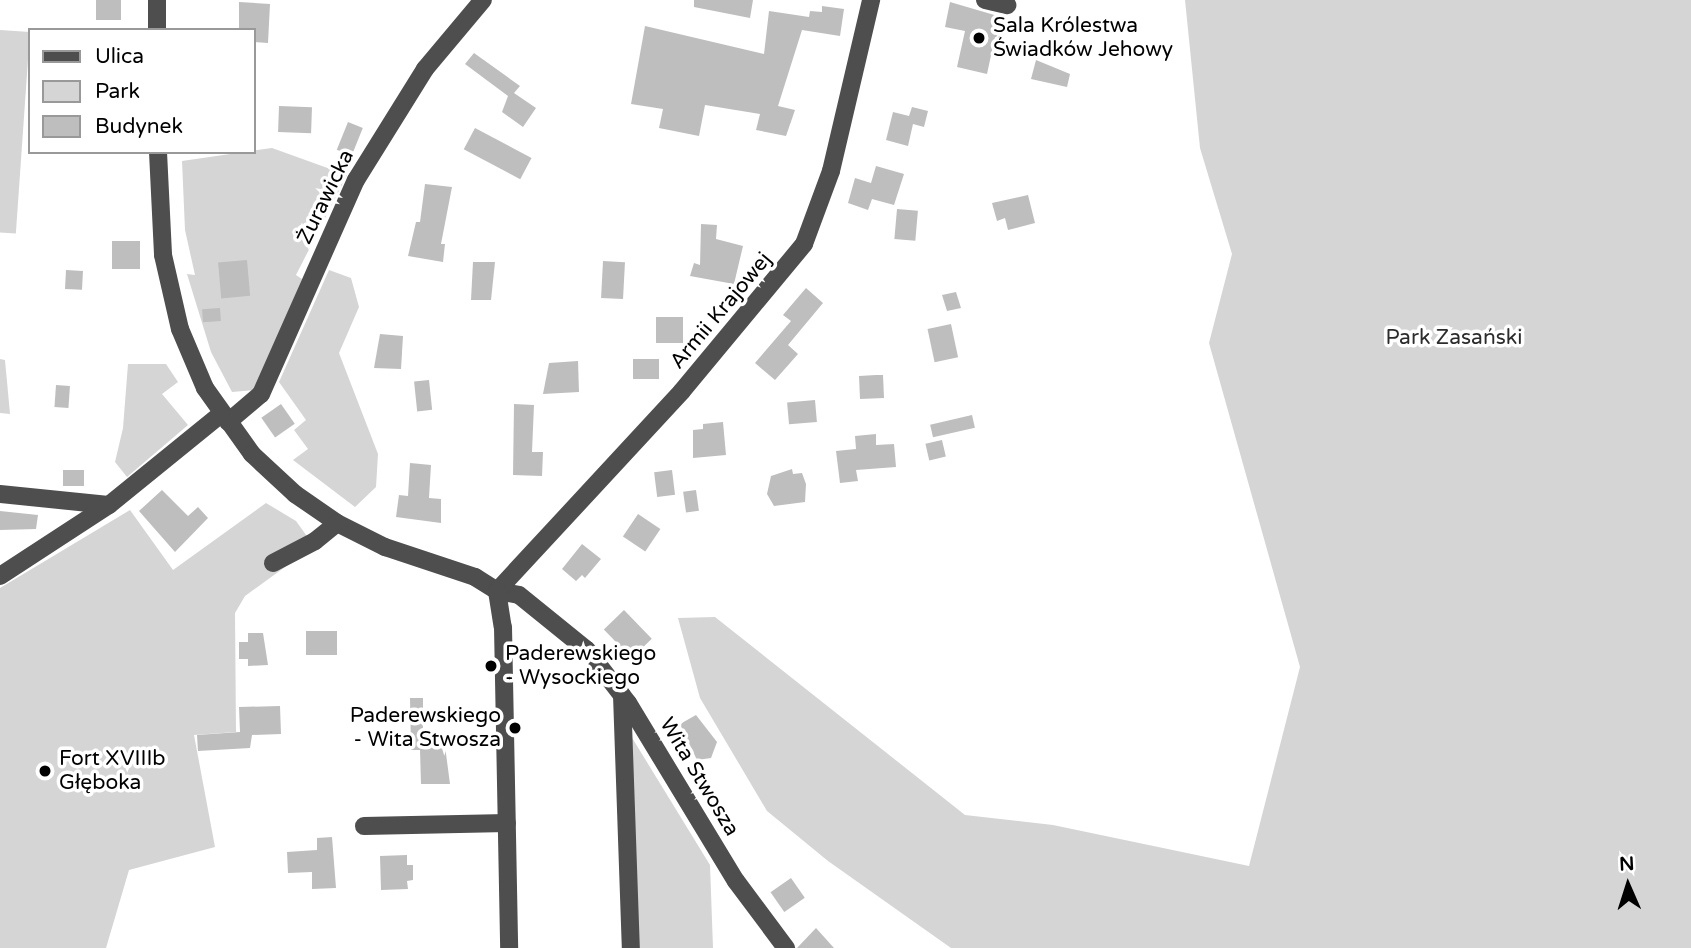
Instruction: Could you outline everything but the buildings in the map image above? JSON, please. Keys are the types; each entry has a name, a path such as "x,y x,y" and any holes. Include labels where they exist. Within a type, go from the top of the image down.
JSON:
{"street":[{"path":"157,0 157,28"},
{"name":"Żurawicka","path":"0,576 108,505 261,394 356,180 425,69 483,0"},
{"name":"Armii Krajowej","path":"497,591 682,391 804,244 831,171 871,0"},
{"path":"985,0 1007,5"},
{"name":"Wita Stwosza","path":"158,154 169,291 192,359 225,418 276,479 337,523 385,547 475,577 497,591 519,595 587,650 622,695 736,881 786,948"},
{"path":"0,494 108,505"},
{"path":"273,563 315,541 337,523"},
{"path":"497,591 503,627 509,948"},
{"path":"622,695 631,948"},
{"path":"365,826 507,822"}],"green space":[{"name":"Park Zasański","path":"1185,0 1691,0 1691,948 951,948 828,861 767,811 700,698 678,618 715,617 965,815 1053,825 1249,866 1300,667 1209,343 1232,254 1200,148"},
{"path":"0,30 28,32 16,234 0,232"},
{"path":"272,148 347,175 296,275 302,279 255,390 232,392 211,352 187,274 195,275 185,230 182,161 230,154 256,154 256,150"},
{"path":"329,270 351,278 359,307 339,353 378,454 376,487 355,507 293,460 308,449 294,430 306,420 279,382"},
{"path":"0,359 5,360 10,414 0,413"},
{"path":"128,364 166,364 178,382 162,394 188,425 127,477 115,462 123,428"},
{"path":"266,503 296,521 314,546 245,596 235,613 236,732 194,735 215,847 129,870 106,948 0,948 0,588 130,510 173,570"},
{"path":"623,723 710,865 713,948 636,948"}],"place":[{"name":"Sala Królestwa Świadków Jehowy","path":"979,38"},
{"name":"Paderewskiego - Wysockiego","path":"491,666"},
{"name":"Paderewskiego - Wita Stwosza","path":"515,728"},
{"name":"Fort XVIIIb Głęboka","path":"45,771"}]}
